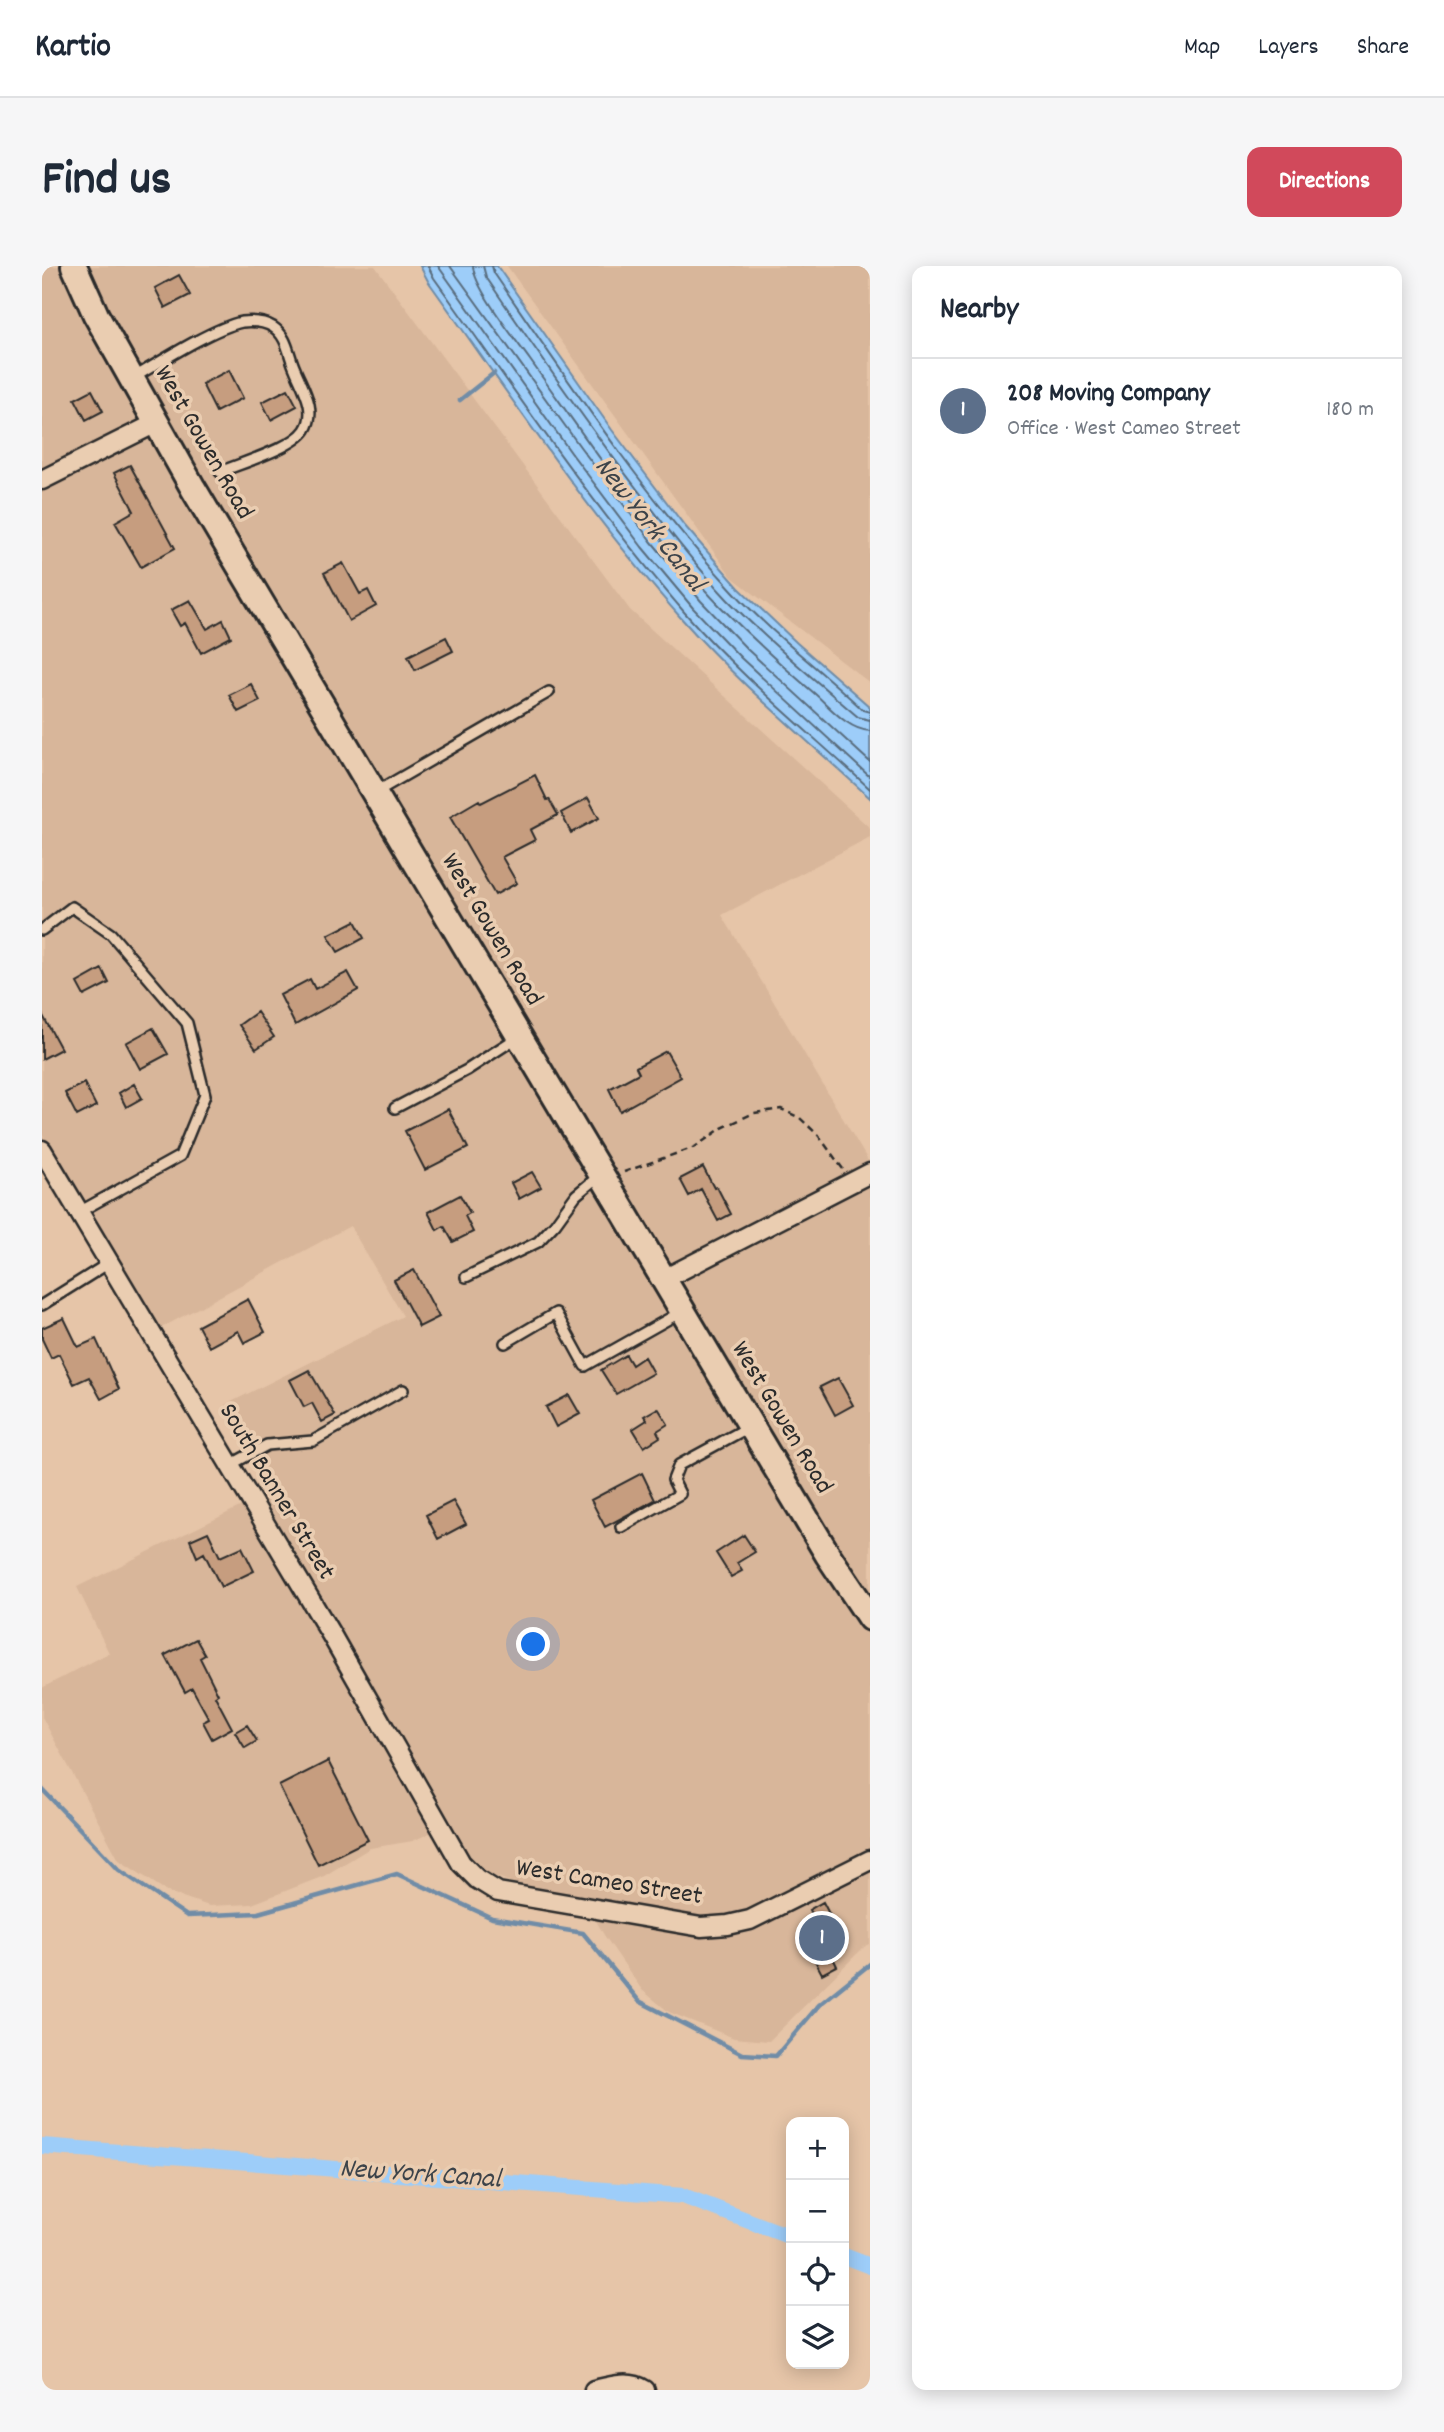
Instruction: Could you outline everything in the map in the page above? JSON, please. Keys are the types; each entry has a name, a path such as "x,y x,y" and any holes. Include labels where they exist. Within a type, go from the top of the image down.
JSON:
{"street":[{"name":"West Gowen Road","path":"74,266 96,315 156,423 828,1555 870,1618"},
{"path":"42,480 156,423"},
{"name":"South Banner Street","path":"42,1150 332,1636 461,1863"},
{"path":"664,1279 870,1173"},
{"name":"West Cameo Street","path":"461,1863 477,1879 498,1892 701,1927 750,1920 870,1860"},
{"path":"594,2390 618,2385 641,2387 645,2390"}],"lane":[{"path":"131,379 223,329 243,322 261,322 273,327 284,338 309,405 306,429 287,444 220,472"},
{"path":"375,793 549,692"},
{"path":"42,930 72,907 111,934 187,1023 205,1095 180,1156 79,1212"},
{"path":"395,1108 467,1070 520,1036"},
{"path":"466,1277 538,1242 576,1195 603,1177"},
{"path":"42,1305 109,1263"},
{"path":"505,1343 556,1313 585,1366 683,1311"},
{"path":"230,1465 267,1445 313,1441 402,1390"},
{"path":"621,1527 680,1494 673,1480 679,1465 751,1426"}],"path":[{"path":"603,1177 695,1147 722,1128 754,1113 781,1108 800,1118 818,1135 851,1182"}],"shaded area":[{"path":"42,266 375,266 630,610 870,828 870,837 722,915 870,1164 870,1944 769,2041 734,2038 669,2012 642,1990 604,1935 583,1897 518,1885 487,1873 469,1856 451,1823 413,1841 370,1848 324,1876 252,1904 209,1906 168,1892 119,1860 42,1717 42,1688 109,1653 77,1587 274,1490 225,1405 403,1316 350,1226 161,1328 42,1134"},
{"path":"507,266 870,266 870,683 732,577"}],"water":[{"path":"420,266 497,266 612,430 684,525 739,588 870,707 870,798 726,665 647,578 550,453"}],"building":[{"path":"179,275 190,295 165,308 155,288"},
{"path":"229,370 243,398 216,412 202,384"},
{"path":"288,389 297,406 271,420 262,402"},
{"path":"92,390 103,411 86,420 75,399"},
{"path":"130,465 175,548 141,567 115,522 134,511 114,473"},
{"path":"343,563 360,594 368,590 376,606 349,621 324,573"},
{"path":"190,600 207,629 223,620 231,637 201,653 185,623 180,626 171,610"},
{"path":"446,637 453,651 415,670 408,656"},
{"path":"251,684 260,701 238,712 229,695"},
{"path":"535,775 558,815 530,830 535,840 502,857 517,883 495,895 450,817 479,800 481,803"},
{"path":"588,798 599,818 571,833 561,813"},
{"path":"355,921 364,938 338,952 328,935"},
{"path":"102,969 109,983 84,996 77,983"},
{"path":"348,972 358,990 295,1025 280,995 310,979 315,989"},
{"path":"257,1012 274,1037 256,1049 239,1025"},
{"path":"42,1014 61,1049 42,1059"},
{"path":"153,1028 168,1054 140,1069 126,1043"},
{"path":"666,1051 681,1077 620,1111 609,1089 639,1073 636,1067"},
{"path":"84,1083 96,1106 77,1116 65,1093"},
{"path":"134,1084 142,1098 126,1107 119,1093"},
{"path":"448,1109 468,1148 425,1170 405,1131"},
{"path":"703,1167 731,1214 718,1221 701,1189 689,1196 680,1179"},
{"path":"532,1172 541,1187 519,1199 511,1183"},
{"path":"460,1195 470,1213 465,1216 473,1232 453,1242 444,1226 437,1230 428,1212"},
{"path":"414,1270 439,1317 419,1327 394,1280"},
{"path":"248,1299 265,1332 244,1343 238,1331 209,1347 198,1326"},
{"path":"64,1318 78,1347 96,1339 119,1389 101,1399 89,1377 74,1384 59,1354 51,1358 42,1339 42,1328"},
{"path":"626,1355 632,1365 644,1357 653,1373 616,1394 601,1370"},
{"path":"309,1370 335,1415 322,1422 312,1403 304,1407 290,1380"},
{"path":"838,1378 853,1405 835,1415 820,1387"},
{"path":"569,1395 580,1414 556,1427 546,1407"},
{"path":"658,1408 668,1424 657,1431 660,1437 644,1447 633,1429 647,1420 644,1416"},
{"path":"642,1473 655,1500 605,1527 591,1500"},
{"path":"453,1501 466,1524 438,1539 426,1515"},
{"path":"208,1532 220,1557 242,1547 254,1571 221,1587 204,1553 197,1557 190,1540"},
{"path":"744,1535 755,1552 737,1563 742,1571 731,1577 716,1553"},
{"path":"196,1639 205,1655 200,1658 218,1694 215,1696 232,1728 212,1739 203,1722 209,1719 192,1688 185,1692 165,1655"},
{"path":"247,1725 257,1741 245,1748 235,1732"},
{"path":"328,1761 368,1840 318,1865 279,1786"},
{"path":"823,1902 843,1941 828,1948 837,1966 822,1974 802,1936 818,1927 809,1910"}],"waterway":[{"path":"460,400 494,373"},
{"path":"42,1789 119,1870 187,1916 258,1913 397,1874 492,1918 583,1933 639,2001 742,2054 776,2056 819,2005 870,1964"},
{"name":"New York Canal","path":"42,2146 683,2196 786,2235"},
{"name":"New York Canal","path":"849,2258 870,2266"}],"place":[{"name":"208 Moving Company","path":"822,1938"}]}
